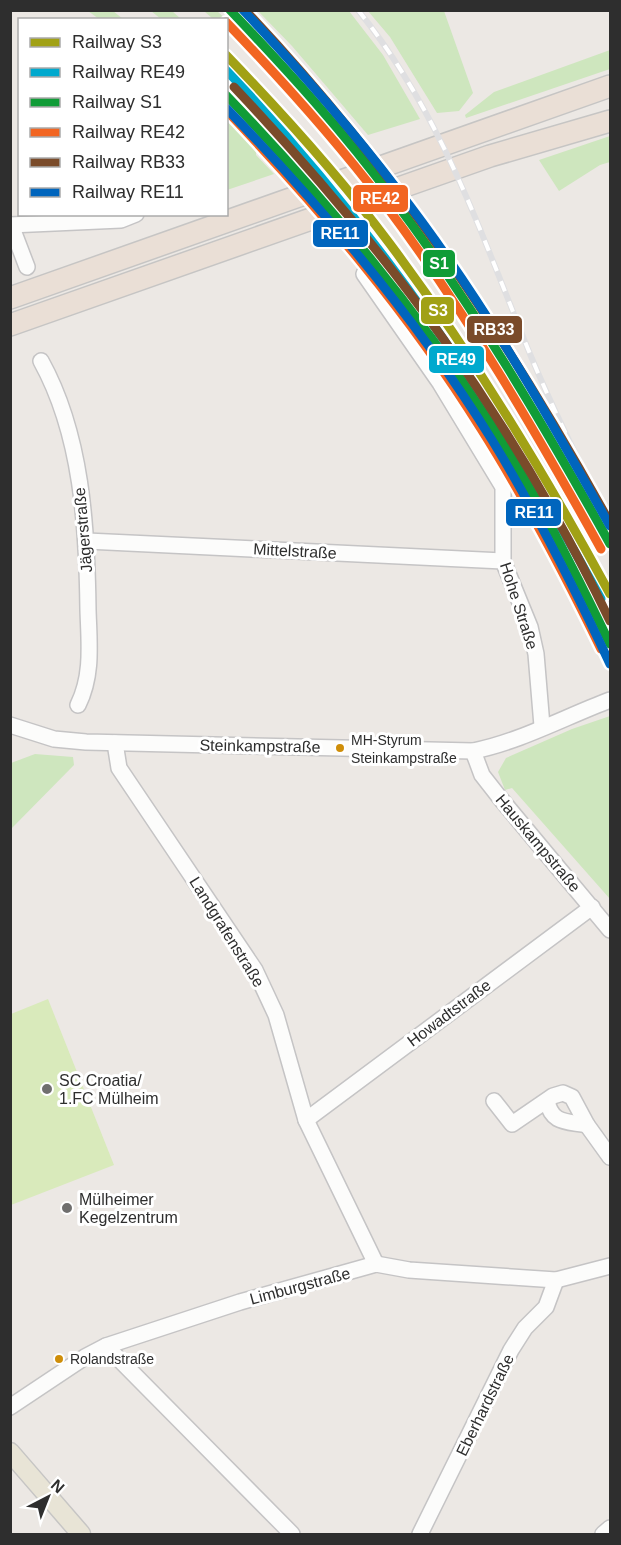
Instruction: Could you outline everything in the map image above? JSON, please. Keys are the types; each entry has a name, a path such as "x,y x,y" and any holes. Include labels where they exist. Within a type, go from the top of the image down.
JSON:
{"highway":[{"path":"10,298 610,86"},
{"path":"10,325 490,156 610,121"}],"main road":[{"path":"10,1452 81,1534"}],"street":[{"path":"27,267 11,225 97,222 121,220 131,216"},
{"name":"Hohe Straße","path":"364,274 440,382 500,480 504,496 503,561 532,636 542,726"},
{"name":"Jägerstraße","path":"41,361 57,389 77,471 87,541 89,673 78,705"},
{"name":"Mittelstraße","path":"87,541 503,561"},
{"name":"Steinkampstraße","path":"10,725 54,739 115,743 473,751 518,739 542,726 610,700"},
{"name":"Landgrafenstraße","path":"115,743 119,768 255,970 276,1015 306,1120 376,1264"},
{"name":"Hauskampstraße","path":"473,751 482,775 610,930"},
{"name":"Howadtstraße","path":"306,1120 592,907"},
{"path":"494,1101 512,1124 563,1093 572,1097 586,1125 610,1157"},
{"path":"547,1101 550,1113 558,1121 586,1125"},
{"name":"Limburgstraße","path":"10,1407 106,1346 240,1302 376,1264 409,1270 556,1280 610,1266"},
{"name":"Eberhardstraße","path":"423,1533 511,1350 525,1328 546,1307 556,1280"},
{"path":"106,1346 292,1534"},
{"path":"603,1534 610,1528"}],"green space":[{"path":"88,11 113,11 122,18 98,18"},
{"path":"151,11 172,11 180,18 160,18"},
{"path":"204,11 217,11 225,18 212,18"},
{"path":"258,11 349,11 383,55 420,119 368,135 292,46"},
{"path":"368,11 444,11 473,93 459,111 437,113 390,37"},
{"path":"228,21 344,145 336,147 228,33"},
{"path":"610,50 610,69 466,118 465,115 494,92"},
{"path":"228,62 246,79 315,159 306,164 228,82"},
{"path":"228,117 256,145 256,155 274,174 228,190"},
{"path":"610,136 610,162 600,165 559,191 539,160"},
{"path":"610,716 610,899 512,788 505,790 498,772 506,758 572,729"},
{"path":"35,754 73,757 74,765 11,829 11,763"},
{"name":"SC Croatia/ 1.FC Mülheim","path":"48,999 114,1165 11,1205 11,1014"}],"railway":[{"path":"358,10 388,50 437,133 476,219 549,397 610,522"}],"rail line":[{"name":"S1","path":"230,10 335,126 423,240 508,368 610,544"},
{"name":"RE11","path":"243,10 342,120 427,229 510,353 610,526"},
{"name":"RB33","path":"245,10 351,131 399,192 444,255 530,385 610,523"},
{"name":"RE42","path":"228,24 327,133 414,244 498,372 601,549"},
{"name":"S3","path":"228,57 331,171 371,219 421,286 479,371 559,503 610,594"},
{"name":"RE49","path":"228,72 335,194 431,322 519,457 601,599"},
{"name":"RB33","path":"234,87 344,211 443,339 489,406 532,475 572,546 610,621"},
{"name":"S1","path":"228,97 331,211 429,334 488,420 538,502 610,644"},
{"name":"RE11","path":"228,110 334,226 433,351 508,467 568,578 610,664"},
{"name":"RE42","path":"228,112 362,263 424,344 498,456 559,565 601,649"}],"place":[{"name":"MH-Styrum Steinkampstraße","path":"340,748"},
{"name":"SC Croatia/ 1.FC Mülheim","path":"47,1089"},
{"name":"Mülheimer Kegelzentrum","path":"67,1208"},
{"name":"Rolandstraße","path":"59,1359"}]}
